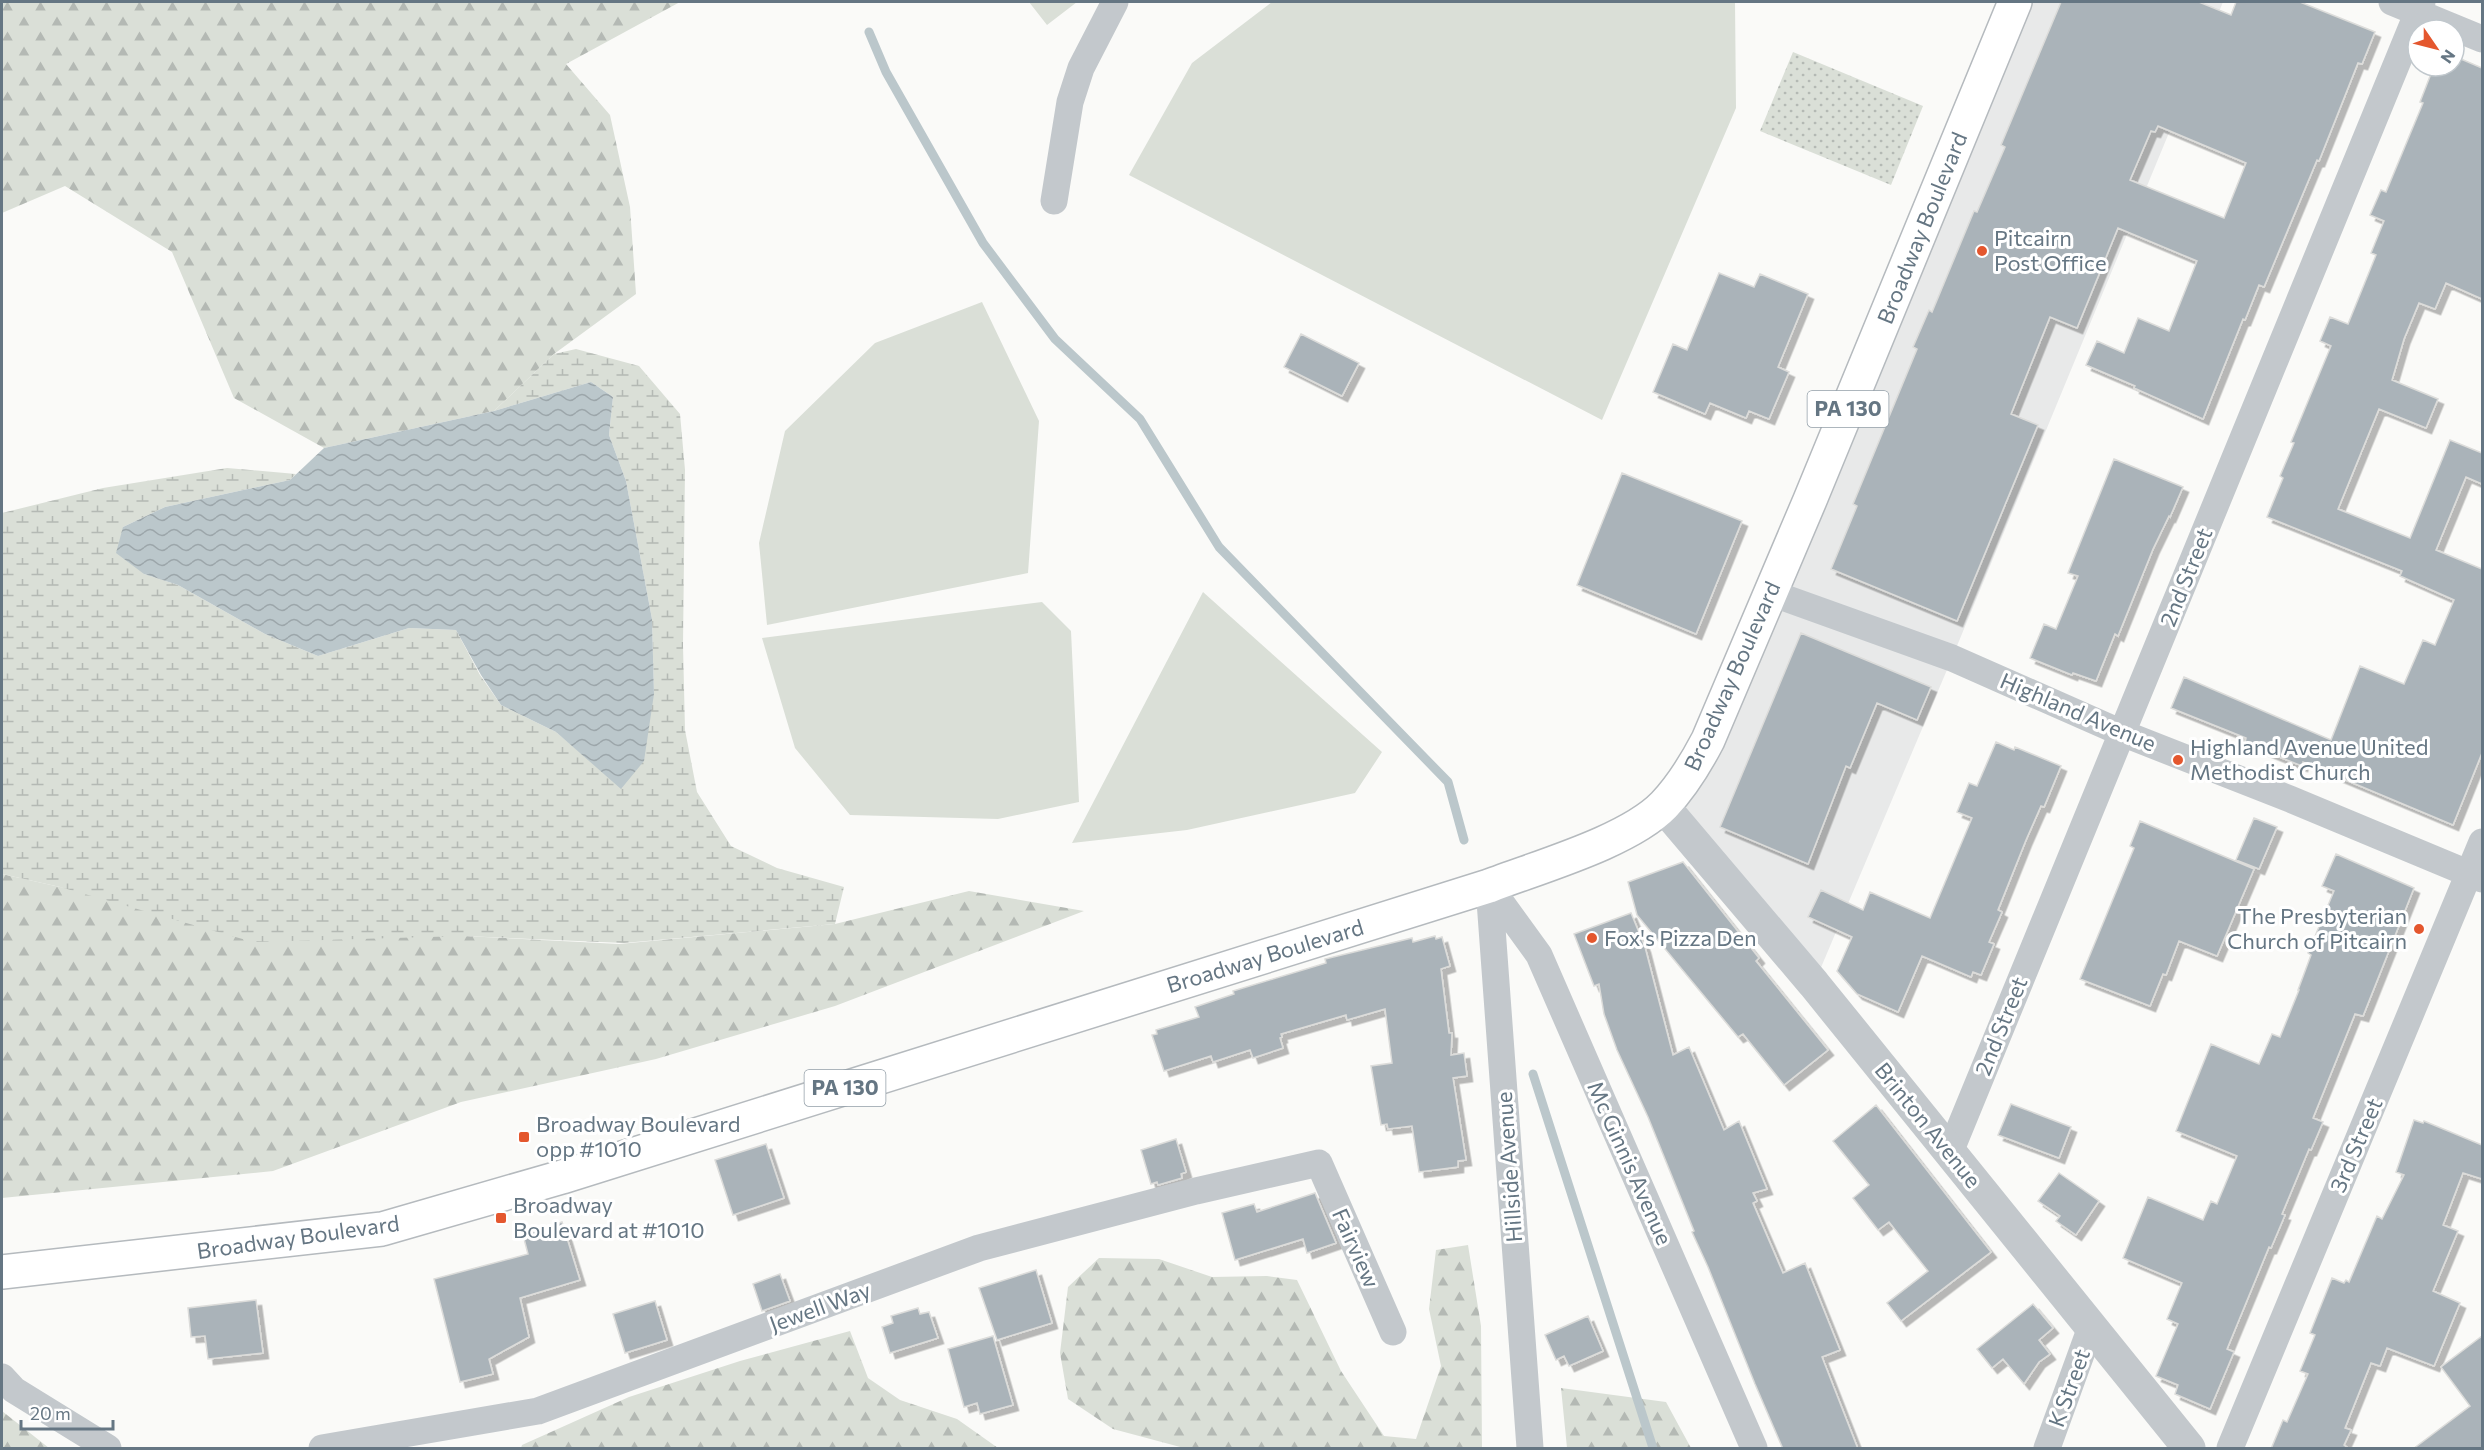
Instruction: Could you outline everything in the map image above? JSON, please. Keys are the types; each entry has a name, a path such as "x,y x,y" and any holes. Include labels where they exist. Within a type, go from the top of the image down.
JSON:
{"main road":[{"name":"Broadway Boulevard","path":"2,1272 382,1229 562,1177 1489,886 1605,843 1644,820 1663,806 1690,773 1708,740 2015,2"}],"street":[{"path":"1054,201 1070,102 1081,68 1115,2"},
{"path":"2392,2 2420,7 2482,39"},
{"name":"2nd Street","path":"1950,1152 2420,7"},
{"name":"Highland Avenue","path":"1771,593 1952,658 2122,733 2476,876"},
{"name":"Brinton Avenue","path":"1663,806 1814,984 2189,1449"},
{"name":"3rd Street","path":"2230,1449 2476,876 2482,842"},
{"name":"Hillside Avenue","path":"1489,886 1530,1449"},
{"name":"Mc Ginnis Avenue","path":"1489,886 1539,956 1754,1449"},
{"name":"Fairview","path":"1319,1163 1393,1332"},
{"name":"Jewell Way","path":"322,1449 538,1411 979,1248 1196,1191 1319,1163"},
{"name":"K Street","path":"2047,1449 2091,1327"},
{"path":"2,1377 14,1390 108,1449"}],"shaded area":[{"path":"2015,2 2223,2 1952,658 1814,984 1663,806"}],"green space":[{"path":"2,2 680,2 566,64 610,115 630,207 636,294 554,354 494,411 324,448 234,398 172,252 65,186 2,213"},
{"path":"1029,2 1077,2 1047,25"},
{"path":"1272,2 1735,2 1736,108 1602,420 1129,175 1192,63"},
{"path":"1793,52 1923,106 1891,185 1760,131"},
{"path":"982,302 1039,421 1028,573 767,625 759,543 785,431 875,343"},
{"path":"576,349 639,366 680,414 685,470 683,645 685,730 697,792 731,846 777,868 844,887 835,924 624,943 464,936 253,942 60,887 2,874 2,513 103,488 227,468 296,474 290,480 165,507 123,527 144,574 178,585 265,634 318,656 409,628 456,630 480,675 501,705 556,732 622,788 654,694 652,619 626,481 609,435 613,397 591,382 494,411 554,354"},
{"path":"1203,592 1382,752 1355,793 1187,830 1072,843"},
{"path":"1042,602 1071,631 1079,802 998,819 850,815 795,748 762,638"},
{"path":"2,874 60,887 464,936 619,944 835,924 969,891 1084,911 835,1006 656,1059 461,1102 273,1171 2,1198"},
{"path":"1468,1245 1481,1326 1482,1448 1184,1448 1113,1429 1068,1399 1060,1353 1068,1287 1099,1258 1159,1259 1212,1277 1267,1276 1297,1280 1341,1371 1384,1436 1416,1439 1441,1366 1429,1309 1436,1250"},
{"path":"850,1331 868,1378 900,1400 957,1419 998,1448 521,1448 522,1445 629,1397 740,1361"},
{"path":"1561,1388 1666,1402 1691,1448 1567,1448"},
{"path":"2,1411 49,1448 2,1448"}],"water":[{"path":"591,382 613,397 609,435 626,481 652,619 654,694 644,761 621,789 556,732 501,705 456,630 409,628 318,656 265,634 178,585 144,574 116,553 123,527 165,507 290,480 324,448 494,411"}],"building":[{"path":"2061,2 2199,2 2231,15 2236,2 2300,2 2375,32 2362,64 2358,63 2319,161 2317,160 2264,287 2259,285 2245,320 2243,319 2203,419 2086,365 2097,341 2124,353 2138,318 2169,331 2197,261 2118,228 2077,328 2050,317 2011,414 2038,425 1957,621 1831,569 1857,506 1853,504 1917,349 1913,347 1929,310 1932,312 1974,211 1977,212 2005,147 2001,145","holes":["2158,126 2246,163 2224,218 2130,180 2151,131 2155,132"]},
{"path":"2466,61 2482,68 2482,299 2446,283 2435,309 2419,303 2404,339 2392,380 2438,399 2426,428 2379,409 2338,509 2410,538 2450,440 2482,453 2482,484 2466,477 2436,550 2482,569 2482,753 2453,825 2303,762 2302,766 2245,743 2246,738 2171,708 2184,677 2331,740 2360,666 2404,684 2423,640 2435,645 2454,600 2400,576 2402,571 2267,517 2283,478 2280,476 2294,443 2291,442 2331,346 2320,341 2330,317 2348,324 2376,255 2371,253 2384,221 2370,215 2381,190 2386,192 2423,103 2420,102 2429,78 2466,78"},
{"path":"1719,273 1754,287 1760,274 1808,294 1778,367 1789,372 1769,419 1749,411 1746,418 1710,403 1705,414 1653,392 1673,344 1687,350"},
{"path":"1301,334 1359,363 1342,396 1284,367"},
{"path":"2114,459 2183,487 2153,549 2118,636 2115,634 2096,681 2073,673 2072,675 2030,658 2044,624 2056,629 2078,576 2068,573"},
{"path":"1622,473 1742,521 1696,634 1577,585"},
{"path":"1801,633 1931,687 1917,720 1877,703 1850,768 1846,766 1808,864 1720,827"},
{"path":"1996,742 2014,750 2015,747 2061,766 2044,807 2041,806 2026,840 1998,910 2002,912 1989,942 1994,944 1981,975 1973,972 1971,977 1922,956 1898,1012 1857,994 1837,971 1852,937 1808,917 1821,890 1863,910 1870,892 1930,918 1972,818 1957,812 1969,783 1977,786"},
{"path":"2254,818 2277,827 2259,869 2236,860"},
{"path":"2140,821 2254,869 2217,956 2179,941 2166,975 2163,974 2150,1006 2080,979 2134,848 2130,846"},
{"path":"2336,854 2414,888 2363,1016 2355,1014 2313,1118 2323,1122 2311,1150 2309,1149 2282,1214 2285,1215 2271,1248 2269,1247 2227,1349 2234,1352 2210,1409 2175,1394 2178,1385 2156,1376 2178,1324 2167,1319 2182,1283 2123,1258 2148,1197 2203,1220 2211,1201 2217,1204 2237,1156 2176,1131 2211,1044 2259,1064 2272,1034 2280,1037 2311,955 2308,953 2334,891 2322,886"},
{"path":"1683,862 1759,958 1756,961 1828,1050 1784,1085 1743,1034 1738,1037 1637,915 1628,882"},
{"path":"1631,913 1645,947 1673,1055 1689,1047 1724,1130 1739,1121 1767,1189 1753,1193 1757,1201 1753,1203 1783,1273 1805,1263 1840,1350 1822,1357 1858,1449 1783,1449 1755,1384 1692,1232 1694,1231 1648,1117 1617,1050 1604,1014 1599,984 1594,986 1574,934"},
{"path":"1435,936 1436,939 1442,937 1450,966 1441,969 1449,1033 1452,1033 1451,1055 1464,1053 1467,1076 1453,1078 1466,1160 1458,1161 1458,1167 1419,1172 1412,1126 1388,1129 1387,1124 1381,1125 1371,1066 1392,1063 1385,1009 1347,1020 1346,1015 1281,1034 1283,1048 1253,1058 1250,1050 1213,1062 1211,1056 1164,1071 1152,1035 1157,1034 1156,1030 1199,1017 1195,1007 1234,994 1233,991 1326,963 1325,959 1412,938 1413,942"},
{"path":"2011,1104 2071,1127 2059,1158 1998,1135"},
{"path":"1876,1105 1991,1252 1901,1321 1887,1303 1928,1271 1889,1222 1878,1230 1853,1198 1869,1185 1833,1141"},
{"path":"2414,1120 2423,1123 2424,1121 2482,1145 2482,1179 2463,1173 2443,1225 2458,1231 2433,1291 2460,1303 2434,1366 2387,1348 2380,1366 2371,1363 2345,1428 2351,1430 2344,1445 2349,1449 2271,1449 2283,1420 2287,1422 2308,1374 2300,1371 2315,1335 2310,1333 2332,1278 2344,1283 2346,1280 2349,1282 2377,1216 2382,1219 2404,1175 2396,1172"},
{"path":"1176,1139 1186,1172 1181,1174 1182,1178 1158,1185 1157,1182 1151,1184 1141,1150"},
{"path":"766,1144 784,1198 733,1215 715,1160"},
{"path":"2059,1173 2099,1201 2076,1235 2056,1221 2060,1216 2038,1201"},
{"path":"1315,1193 1336,1243 1307,1253 1303,1239 1235,1260 1222,1213 1254,1204 1257,1212"},
{"path":"562,1222 580,1280 520,1298 529,1337 489,1359 493,1374 460,1382 434,1279 528,1254 523,1235"},
{"path":"1036,1270 1052,1323 997,1340 979,1288"},
{"path":"780,1274 790,1301 762,1311 753,1284"},
{"path":"256,1300 263,1353 208,1359 205,1336 191,1337 188,1308"},
{"path":"655,1301 667,1340 625,1353 613,1314"},
{"path":"2033,1304 2053,1328 2039,1340 2050,1354 2039,1362 2024,1384 2003,1359 1992,1368 1977,1349"},
{"path":"918,1308 920,1314 929,1312 938,1338 890,1353 882,1327 893,1323 891,1316"},
{"path":"1588,1316 1603,1351 1569,1366 1564,1356 1556,1360 1545,1335"},
{"path":"993,1336 1013,1405 980,1414 977,1403 964,1407 948,1349"},
{"path":"2482,1336 2482,1449 2413,1449 2470,1406 2441,1367"}],"waterway":[{"path":"869,32 886,72 983,243 1055,339 1140,419 1219,547 1448,782 1464,840"},
{"path":"1533,1074 1653,1448"}],"place":[{"name":"Pitcairn Post Office","path":"1982,251"},
{"name":"Highland Avenue United Methodist Church","path":"2178,760"},
{"name":"The Presbyterian Church of Pitcairn","path":"2419,929"},
{"name":"Fox's Pizza Den","path":"1592,938"},
{"name":"Broadway Boulevard opp #1010","path":"524,1137"},
{"name":"Broadway Boulevard at #1010","path":"501,1218"}]}
